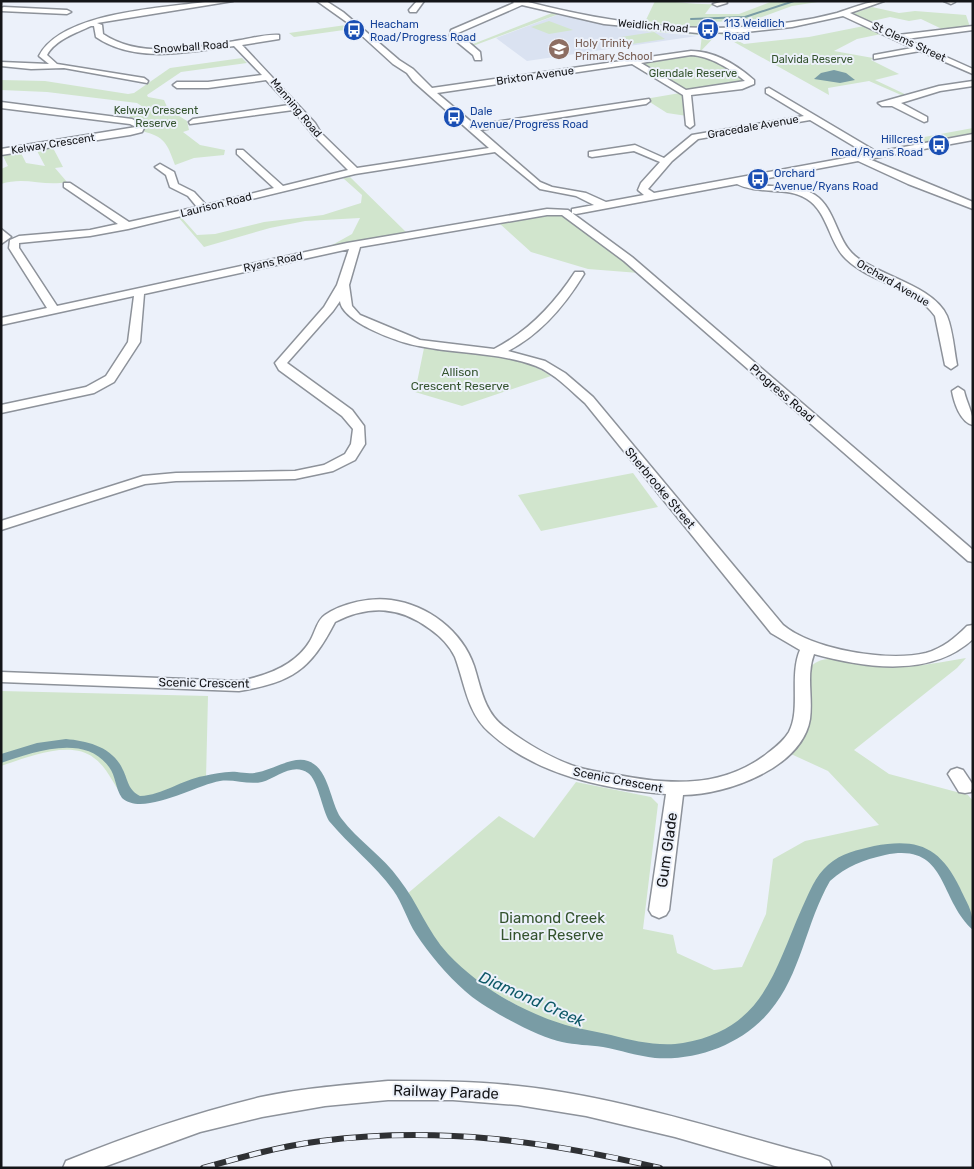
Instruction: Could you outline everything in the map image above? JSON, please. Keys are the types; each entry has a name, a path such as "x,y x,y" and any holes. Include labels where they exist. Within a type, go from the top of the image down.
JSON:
{"street":[{"path":"3,10 17,1"},
{"path":"52,66 53,62 43,56 46,49 67,34 89,23 111,16 230,1"},
{"path":"320,1 341,14 398,64 411,79 430,90 545,189 582,195 601,203"},
{"path":"413,10 421,1"},
{"name":"Weidlich Road","path":"517,2 605,21 707,30 771,27 845,14 881,1"},
{"path":"478,58 478,55 454,36 455,30 517,2"},
{"name":"St Clems Street","path":"846,2 864,8"},
{"path":"3,10 68,12"},
{"name":"St Clems Street","path":"845,14 971,70"},
{"name":"Snowball Road","path":"89,23 98,24 99,35 105,41 129,48 170,51 237,44 276,37"},
{"path":"899,37 973,28"},
{"name":"Manning Road","path":"237,44 312,125 316,134 355,172"},
{"path":"877,57 923,48"},
{"name":"Brixton Avenue","path":"430,90 698,52 708,55 750,80 750,83 687,94"},
{"path":"633,61 678,91 687,94 690,125"},
{"path":"1,64 68,67 144,81"},
{"path":"178,85 208,86 269,77"},
{"path":"882,103 894,103 939,89 973,83"},
{"path":"769,91 874,155"},
{"path":"474,128 646,101"},
{"path":"894,103 924,119"},
{"name":"Kelway Crescent","path":"1,105 132,122 141,126 139,130 130,132 1,152"},
{"path":"193,122 296,107"},
{"name":"Gracedale Avenue","path":"667,161 695,137 811,117"},
{"name":"Ryans Road","path":"138,297 355,246 547,212 569,210 973,137"},
{"path":"592,154 635,148 656,159 667,161"},
{"name":"Laurison Road","path":"54,310 14,248 14,242 24,237 78,236 204,209 355,172 498,149"},
{"path":"240,152 281,189"},
{"path":"858,158 911,182 973,206"},
{"path":"649,195 643,190 643,186 667,161"},
{"path":"160,167 171,174 172,185 190,194 204,209"},
{"name":"Orchard Avenue","path":"737,180 749,186 798,192 814,199 852,258 938,310 941,316 951,365"},
{"path":"67,185 128,226"},
{"name":"Progress Road","path":"569,210 575,222 620,253 973,558"},
{"path":"1,526 143,480 176,477 295,475 328,468 350,456 360,436 354,421 347,413 283,366 282,363 288,353 329,309 343,285 355,246"},
{"path":"496,353 526,335 559,301 580,274"},
{"name":"Sherbrooke Street","path":"343,285 344,302 348,310 384,330 427,345 522,358 546,367 584,395 776,629 794,643 808,649"},
{"path":"1,322 126,294 138,297 134,342 118,369 105,383 90,390 1,409"},
{"path":"957,391 961,405 973,421"},
{"name":"Scenic Crescent","path":"1,677 239,686 258,684 277,677 306,657 316,646 329,619 367,606 381,604 399,606 437,626 450,637 462,656 478,708 488,722 498,730 563,768 626,784 675,790 693,790 741,778 776,756 797,733 800,722 803,664 808,649"},
{"path":"808,649 876,660 907,661 951,650 973,630"},
{"name":"Gum Glade","path":"659,910 675,790"},
{"name":"Railway Parade","path":"74,1168 132,1143 210,1118 268,1104 358,1091 408,1089 485,1092 584,1106 726,1140 818,1167"}],"shaded area":[{"name":"Holy Trinity Primary School","path":"557,15 644,28 643,31 697,36 527,61 496,38"},
{"path":"834,70 846,73 855,80 840,83 814,79 821,73"},
{"path":"66,739 83,741 99,747 113,756 119,762 131,788 140,796 156,793 204,776 229,772 256,773 290,761 308,761 315,765 325,778 341,818 393,871 406,888 441,945 448,954 475,978 505,999 556,1022 647,1043 683,1043 710,1036 732,1025 749,1011 773,975 816,879 823,869 833,861 850,852 874,846 903,843 926,849 936,855 952,874 968,904 973,930 953,903 939,876 931,865 920,857 905,853 885,855 862,861 830,881 789,981 770,1011 747,1033 718,1048 703,1053 671,1058 648,1057 603,1047 562,1042 540,1035 497,1013 473,998 458,985 416,934 393,890 329,821 315,782 308,773 296,769 257,783 220,781 170,798 143,804 131,803 122,798 109,767 99,757 86,750 58,748 43,750 1,763 1,754 37,743"}],"green space":[{"path":"655,1 716,4 711,6 705,14 739,14 773,1 824,1 792,6 754,20 712,22 721,29 644,24"},
{"path":"872,7 899,13 915,11 966,15 970,27 942,29 921,19 909,21 890,17 868,22 852,14"},
{"path":"552,13 559,14 470,47 468,46"},
{"path":"549,21 573,30 549,34 531,27"},
{"path":"346,25 351,29 294,37 289,33"},
{"name":"Dalvida Reserve","path":"869,25 886,33 857,39 834,51 873,58 871,60 899,74 875,80 911,97 908,98 869,81 828,88 829,95 718,33 700,52 702,35 643,31 645,27 721,32 744,44 809,37"},
{"path":"654,32 665,39 632,44 621,37"},
{"name":"Glendale Reserve","path":"692,53 706,55 748,81 691,93 638,62"},
{"name":"Kelway Crescent Reserve","path":"242,58 247,63 181,72 147,95 148,97 164,100 168,109 187,121 189,130 183,132 200,145 225,150 224,155 194,158 175,165 170,151 164,142 156,136 142,131 145,125 126,119 143,107 137,103 47,92 1,90 1,80 45,81 128,94 134,93 170,68"},
{"path":"680,93 684,95 687,116 667,113 645,99"},
{"path":"973,128 973,135 918,145 908,140"},
{"path":"52,146 63,167 55,168 67,182 18,181 1,184 1,169 8,166 2,154 20,151 26,163 45,166 36,149"},
{"path":"350,177 407,233 325,249 352,234 360,218 305,221 270,228 204,247 179,218 181,217 197,235 215,234 264,222 323,215 361,203 362,195 343,178"},
{"path":"550,214 565,216 639,273 588,269 531,252 499,223"},
{"name":"Allison Crescent Reserve","path":"424,348 507,359 538,368 551,376 462,406 415,392"},
{"path":"633,473 658,507 541,531 518,495"},
{"name":"Diamond Creek Linear Reserve","path":"966,658 957,668 854,750 889,774 968,795 973,801 973,926 934,860 899,848 838,863 787,969 739,1029 677,1052 572,1037 450,967 407,894 499,816 534,838 576,782 651,797 658,804 643,929 673,935 677,953 714,970 742,967 766,914 773,859 805,841 879,825 828,771 791,754 805,722 809,701 811,667 816,662 832,659 897,667"},
{"path":"1,691 208,696 206,779 164,797 124,798 99,762 84,753 73,750 48,752 1,766"}],"waterway":[{"path":"691,19 745,17 794,1"}],"railway":[{"path":"203,1168 262,1152 306,1143 408,1135 450,1136 534,1144 576,1150 660,1168"}],"place":[{"name":"113 Weidlich Road","path":"708,29"},
{"name":"Heacham Road/Progress Road","path":"354,30"},
{"name":"Holy Trinity Primary School","path":"559,49"},
{"name":"Dale Avenue/Progress Road","path":"454,117"},
{"name":"Hillcrest Road/Ryans Road","path":"939,145"},
{"name":"Orchard Avenue/Ryans Road","path":"758,179"}],"water label":[{"name":"Diamond Creek","path":"532,999"}]}
